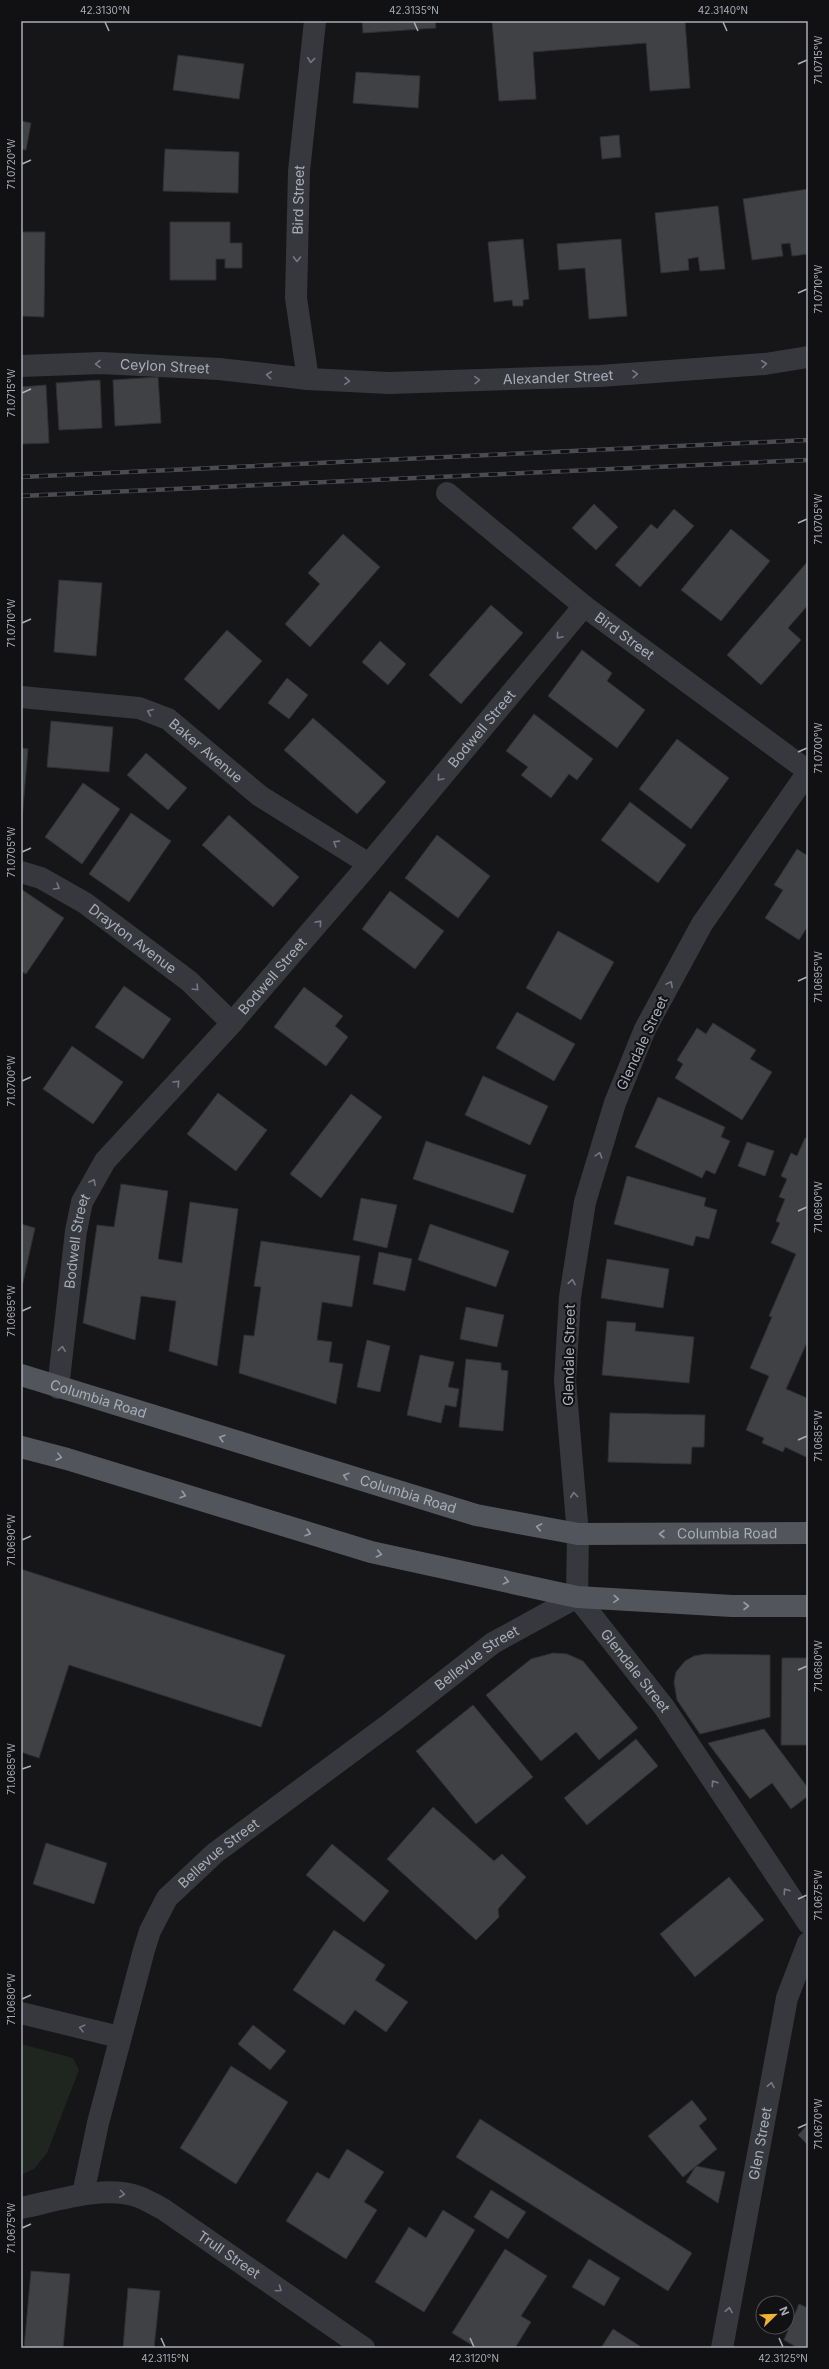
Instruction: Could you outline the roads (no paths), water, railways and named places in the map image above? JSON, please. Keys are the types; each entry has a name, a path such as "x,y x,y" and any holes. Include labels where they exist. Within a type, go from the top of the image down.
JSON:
{"main road":[{"name":"Columbia Road","path":"21,1375 58,1388 476,1515 578,1534 808,1533"},
{"path":"21,1447 68,1459 371,1552 577,1597 732,1606 808,1606"}],"street":[{"name":"Bird Street","path":"308,379 296,298 299,171 315,21"},
{"name":"Alexander Street","path":"308,379 389,383 600,376 764,364 808,357"},
{"name":"Ceylon Street","path":"21,366 117,364 219,369 308,379"},
{"name":"Bird Street","path":"447,493 584,606 808,772"},
{"name":"Bodwell Street","path":"58,1388 76,1231 82,1202 105,1161 232,1024 369,864 584,606"},
{"name":"Baker Avenue","path":"21,697 139,708 168,720 260,796 369,864"},
{"name":"Glendale Street","path":"808,772 702,924 645,1029 615,1103 585,1202 570,1297 565,1381 578,1534 577,1597 664,1707 808,1923"},
{"name":"Drayton Avenue","path":"21,872 41,878 85,903 189,981 232,1024"},
{"name":"Bellevue Street","path":"83,2194 98,2123 119,2037 150,1931 167,1898 191,1873 236,1836 392,1722 493,1643 577,1597"},
{"name":"Glen Street","path":"722,2348 788,1998 808,1942"},
{"path":"21,2013 119,2037"},
{"name":"Trull Street","path":"83,2194 115,2193 138,2196 163,2210 364,2348"},
{"path":"21,2208 83,2194"}],"railway":[{"path":"21,477 808,440"},
{"path":"21,496 808,460"}]}
